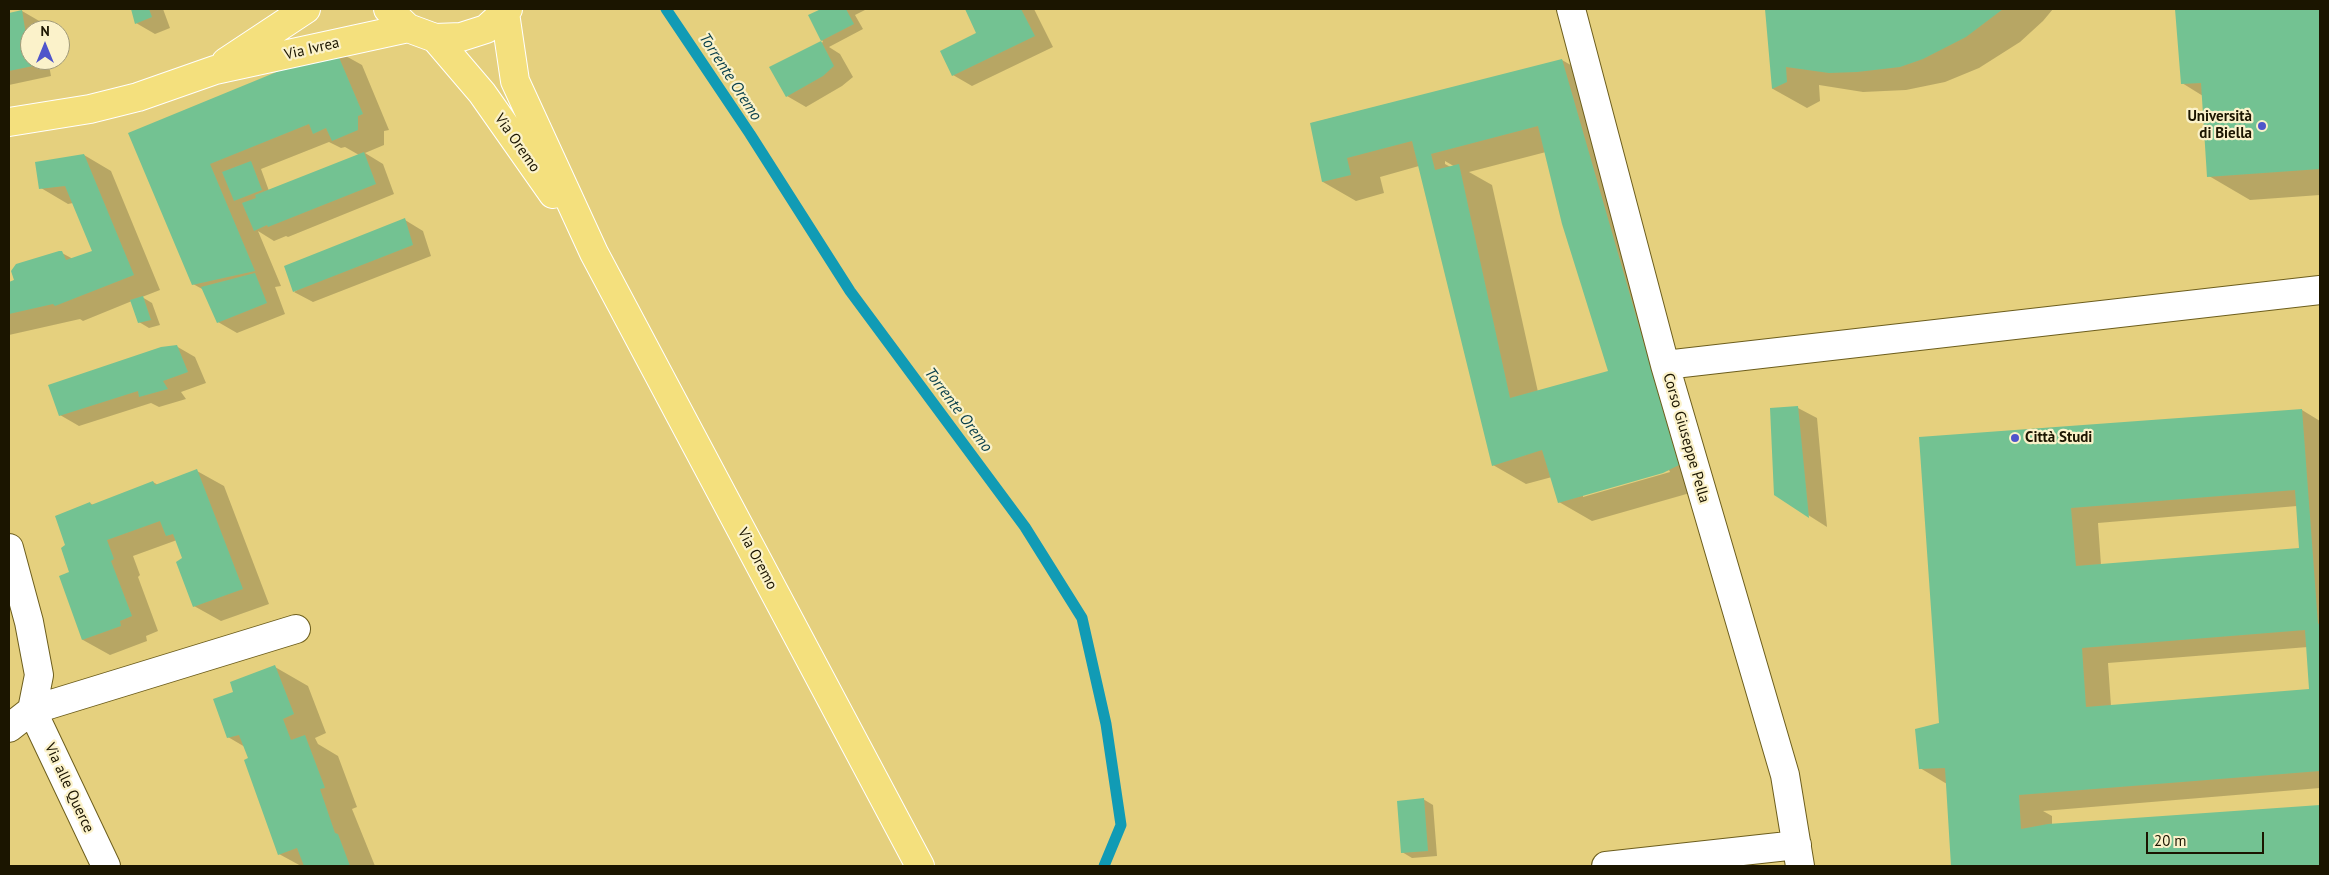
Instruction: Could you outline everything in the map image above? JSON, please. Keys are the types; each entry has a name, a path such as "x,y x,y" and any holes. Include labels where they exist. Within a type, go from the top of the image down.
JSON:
{"main road":[{"name":"Via Ivrea","path":"215,70 306,9"},
{"path":"388,9 408,28 435,38 461,37 486,29 506,11"},
{"name":"Via Oremo","path":"506,11 515,81 594,253 920,866"},
{"name":"Via Ivrea","path":"9,122 90,109 138,96 215,70 408,28"},
{"name":"Via Oremo","path":"435,38 482,93 594,253"}],"street":[{"name":"Corso Giuseppe Pella","path":"1572,9 1665,365 1785,775 1798,856"},
{"path":"1665,365 2320,290"},
{"path":"9,548 29,622 39,675 32,710"},
{"path":"9,728 32,710 296,629"},
{"name":"Via alle Querce","path":"32,710 106,866"},
{"path":"1606,866 1798,856"}],"building":[{"path":"131,9 149,9 152,17 135,24"},
{"path":"821,9 846,9 854,24 821,41 808,15"},
{"path":"965,9 1021,9 1035,36 952,76 940,51 976,33"},
{"path":"1765,9 2003,9 1966,37 1923,59 1900,67 1829,73 1786,67 1787,82 1772,89"},
{"name":"Università di Biella","path":"2175,9 2320,9 2320,169 2207,177 2201,83 2181,84"},
{"path":"22,10 24,20 20,20 20,69 9,71 9,13"},
{"path":"821,41 834,66 823,76 786,97 769,67"},
{"path":"335,48 363,114 358,116 358,130 332,141 326,128 313,134 309,124 210,164 255,271 192,285 128,133"},
{"path":"1562,59 1679,465 1663,473 1558,503 1542,450 1492,466 1412,141 1347,158 1351,175 1322,182 1310,123","holes":["1538,126 1562,224 1608,371 1510,398 1459,164 1435,170 1431,154"]},
{"path":"364,152 376,184 254,231 242,203 256,198 255,195"},
{"path":"84,154 134,275 55,306 53,304 9,314 9,282 14,280 11,271 16,264 59,251 62,251 66,260 92,251 65,186 39,189 35,162"},
{"path":"251,161 262,190 234,201 222,172"},
{"path":"405,218 413,245 293,292 284,266"},
{"path":"255,273 267,303 217,323 201,287"},
{"path":"143,296 151,320 138,323 130,300"},
{"path":"177,345 188,372 163,381 168,389 139,397 138,391 59,416 48,385 161,347"},
{"path":"1798,406 1809,518 1774,495 1770,408"},
{"path":"2302,409 2318,624 2320,623 2320,771 2019,795 2021,829 2048,824 2320,805 2320,866 1951,866 1945,768 1919,769 1915,729 1939,723 1919,437","holes":["2295,490 2299,548 2076,566 2071,508","2305,630 2309,689 2086,707 2082,648"]},
{"path":"197,469 243,589 193,607 176,562 182,558 173,534 166,536 160,521 107,540 114,559 111,561 132,616 120,621 121,626 82,640 59,576 69,572 61,548 65,545 55,516 90,502 91,505 153,481 155,485"},
{"path":"275,665 294,714 283,719 291,740 305,735 325,788 320,789 335,833 338,834 350,866 304,866 297,848 278,855 244,760 248,758 239,735 227,738 213,699 233,692 230,682"},
{"path":"1424,798 1428,851 1401,853 1397,801"}],"waterway":[{"name":"Torrente Oremo","path":"666,9 750,134 850,291 1025,527 1082,618 1106,724 1121,825 1104,866"}],"place":[{"name":"Università di Biella","path":"2262,126"},
{"name":"Città Studi","path":"2015,438"}]}
